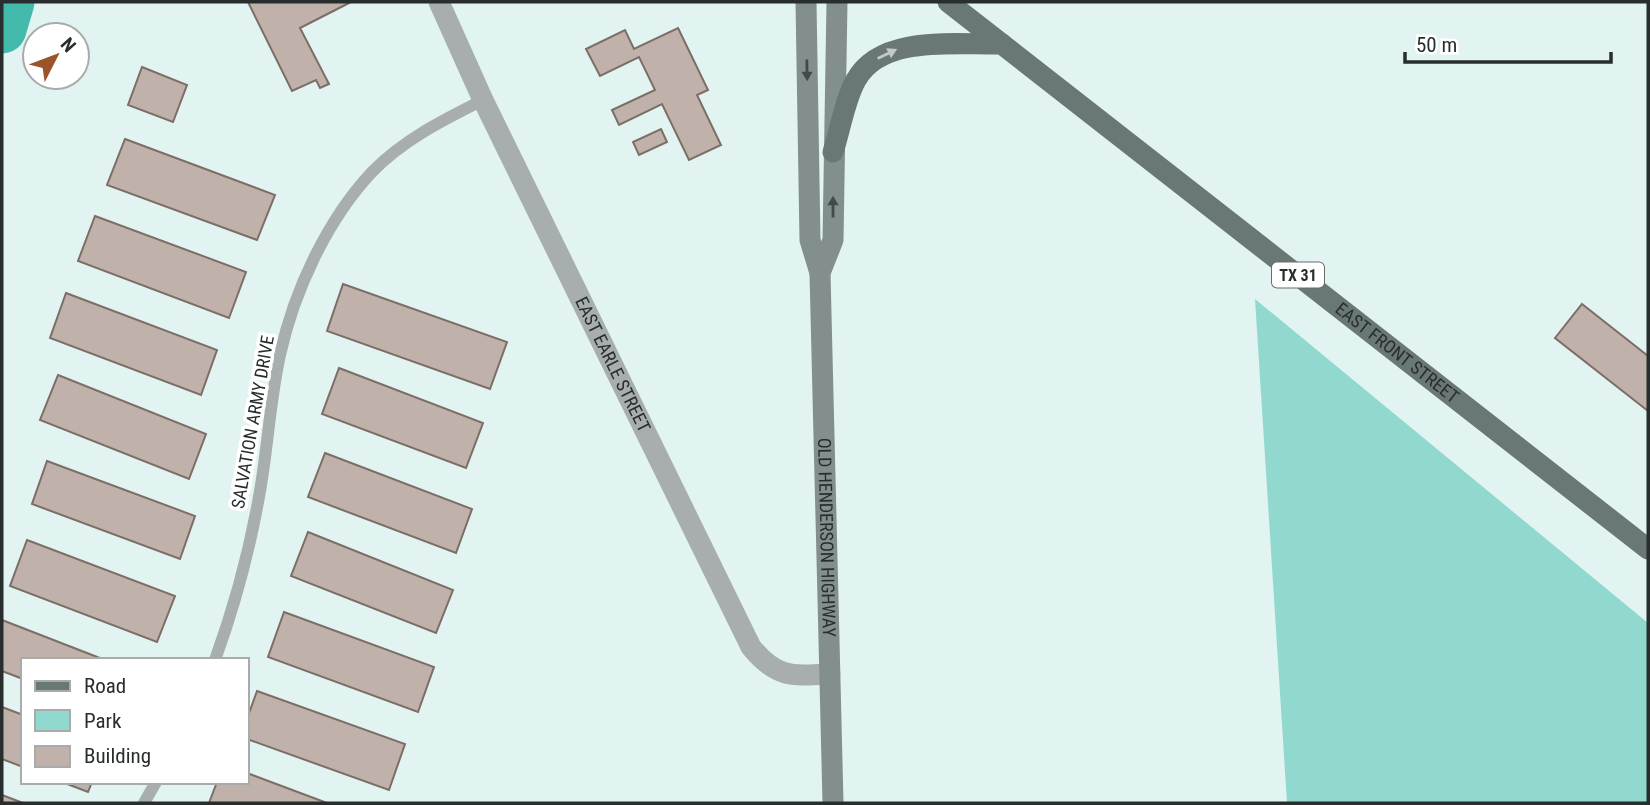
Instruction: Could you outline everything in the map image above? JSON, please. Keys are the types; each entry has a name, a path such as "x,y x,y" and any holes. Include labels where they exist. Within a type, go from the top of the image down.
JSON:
{"main road":[{"name":"OLD HENDERSON HIGHWAY","path":"806,2 810,240 820,273 833,803"},
{"name":"OLD HENDERSON HIGHWAY","path":"820,273 833,240 837,2"},
{"name":"EAST FRONT STREET","path":"947,2 1648,549"},
{"path":"833,152 855,81 863,69 879,57 900,48 914,46 1002,44"}],"street":[{"name":"EAST EARLE STREET","path":"439,2 483,100 751,647 773,670 784,674 830,674"}],"lane":[{"name":"SALVATION ARMY DRIVE","path":"216,658 228,623 254,524 280,354 297,302 321,245 353,194 373,171 396,151 446,118 483,100"},
{"path":"145,803 155,784"}],"green space":[{"path":"1255,299 1648,623 1648,803 1287,803"}],"building":[{"path":"248,2 351,2 300,28 329,84 320,88 316,80 292,91"},
{"path":"678,28 708,90 697,95 721,145 689,160 662,104 619,125 612,110 655,90 639,57 600,76 586,49 625,30 634,49"},
{"path":"142,67 187,85 173,122 128,105"},
{"path":"661,129 667,142 639,155 633,142"},
{"path":"125,139 275,195 257,240 107,185"},
{"path":"95,216 246,272 229,318 78,261"},
{"path":"343,284 507,342 490,389 327,331"},
{"path":"66,293 217,350 201,395 50,338"},
{"path":"1582,304 1648,356 1648,411 1555,338"},
{"path":"339,368 483,423 466,468 322,414"},
{"path":"58,375 206,434 189,479 40,420"},
{"path":"325,453 472,509 456,553 308,497"},
{"path":"47,461 195,516 180,559 32,504"},
{"path":"308,532 453,590 436,633 291,576"},
{"path":"27,540 175,596 157,642 10,586"},
{"path":"284,612 434,667 418,712 268,657"},
{"path":"2,620 100,658 21,658 21,678 2,671"},
{"path":"257,691 405,744 389,790 248,739 248,716"},
{"path":"2,707 21,714 21,766 2,759"},
{"path":"248,773 327,803 209,803 216,784 248,784"},
{"path":"67,784 91,784 88,792"},
{"path":"2,795 23,803 2,803"}],"waterway":[{"path":"2,29 10,2"}]}
